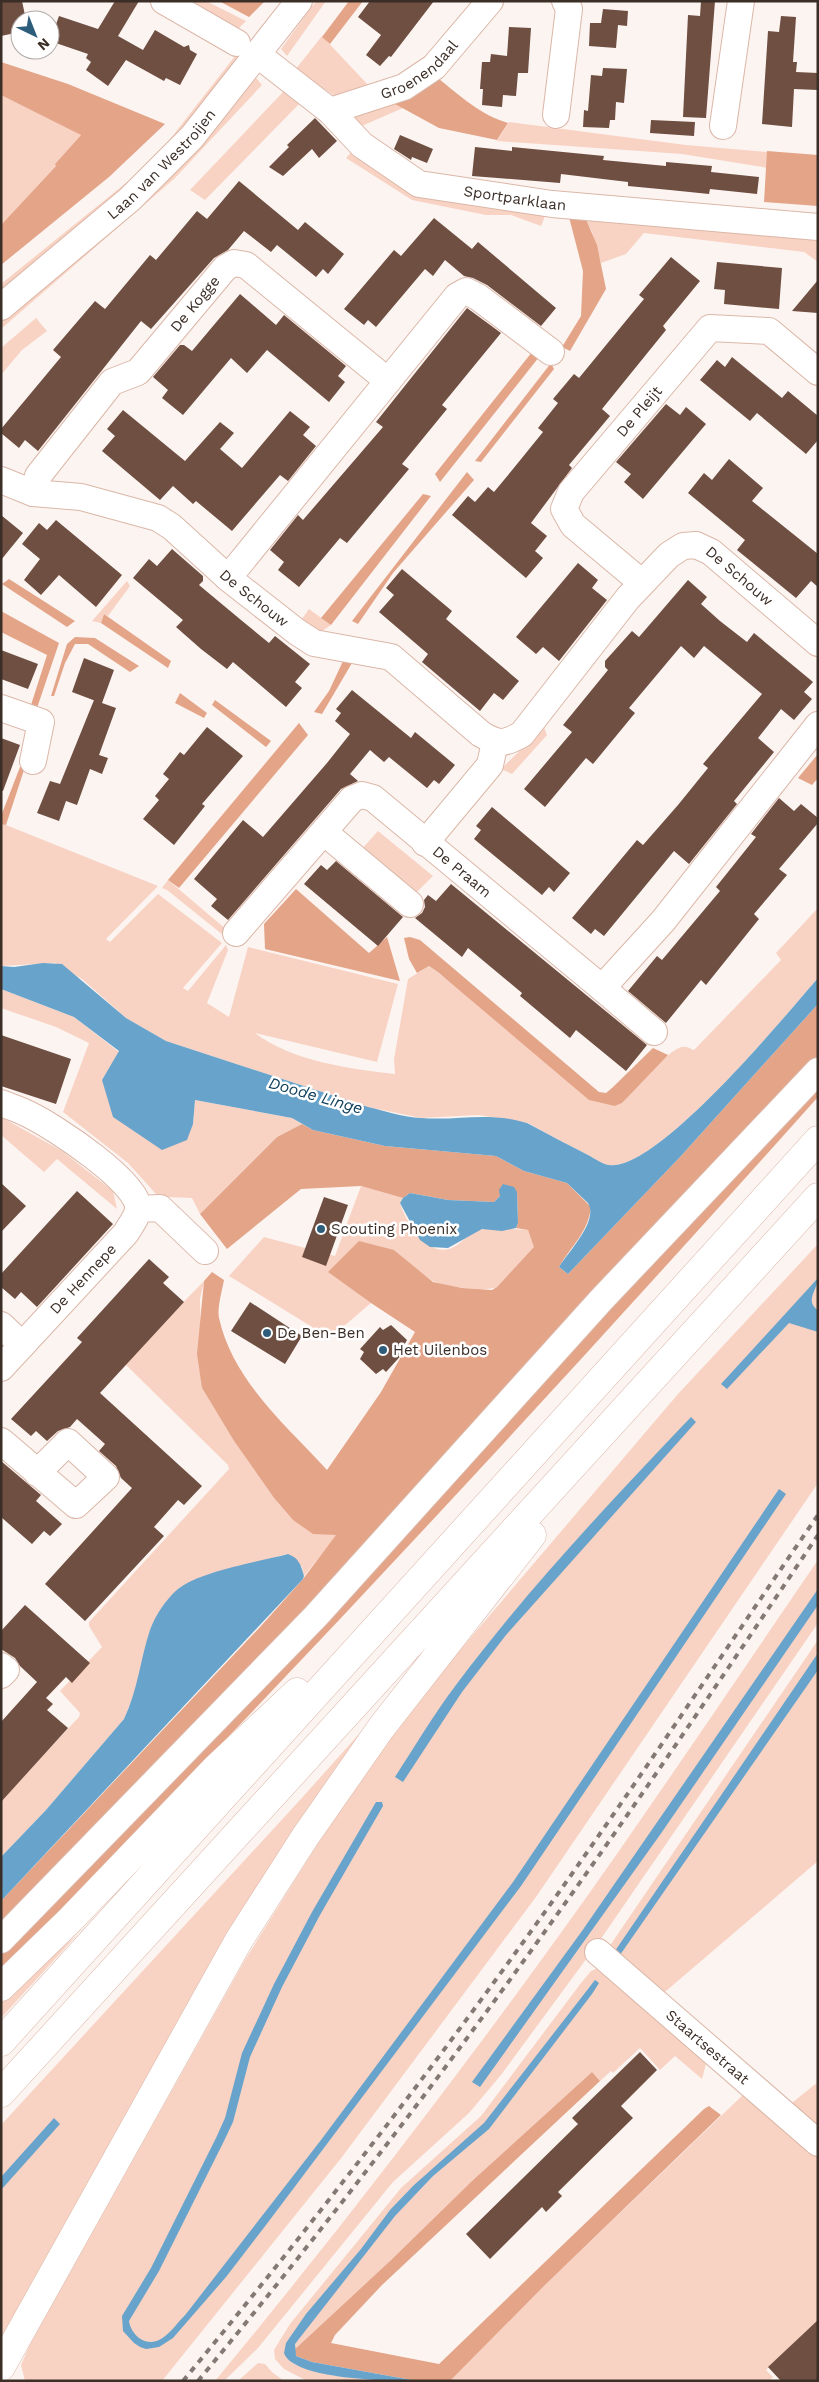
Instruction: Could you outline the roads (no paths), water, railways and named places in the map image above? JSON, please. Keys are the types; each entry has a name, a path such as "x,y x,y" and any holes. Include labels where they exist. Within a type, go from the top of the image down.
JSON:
{"highway":[{"path":"1,2042 818,1140"},
{"path":"1,2094 818,1197"},
{"path":"6,2369 239,1940 306,1837 387,1720 457,1633 642,1390"},
{"path":"1,1987 71,1919 216,1768 447,1550"}],"street":[{"name":"Sportparklaan","path":"164,1 247,49 330,111 362,145 419,184 552,204 818,227"},
{"name":"Laan van Westroijen","path":"1,306 130,199 192,137 247,49 299,1"},
{"name":"Groenendaal","path":"330,111 404,88 434,67 490,1"},
{"path":"556,115 568,9 564,1"},
{"path":"723,126 741,1"},
{"name":"De Kogge","path":"33,493 38,476 112,382 138,372 225,268 234,263 246,265 388,381"},
{"path":"228,578 457,296 466,291 478,296 551,352"},
{"name":"De Pleijt","path":"642,582 573,525 564,509 571,492 710,328 770,331 818,372"},
{"name":"De Schouw","path":"1,480 33,493 81,497 158,518 274,615 314,643 391,657 481,734 495,742 509,742 522,734 642,582 669,555 683,546 696,545 711,552 818,643"},
{"path":"1,708 41,722 33,761"},
{"path":"602,988 663,921 818,725"},
{"path":"425,843 490,765 495,742"},
{"name":"De Praam","path":"236,933 325,833 352,799 362,795 372,798 654,1032"},
{"path":"325,833 410,904"},
{"path":"1,1940 316,1616 602,1300 818,1072"},
{"path":"1,1103 29,1114 64,1134 126,1183 136,1196 138,1209 160,1208 205,1251"},
{"name":"De Hennepe","path":"1,1368 126,1233 138,1209"},
{"path":"1,1325 22,1345"},
{"path":"1,1442 37,1474"},
{"path":"1,1666 6,1670 1,1675"},
{"name":"Staartsestraat","path":"598,1952 818,2142"}],"water":[{"name":"Doode Linge","path":"43,963 62,964 126,1018 166,1041 394,1114 435,1119 486,1117 512,1119 527,1123 609,1165 630,1161 657,1144 688,1119 750,1056 818,978 818,1004 680,1157 568,1274 559,1267 586,1227 590,1210 588,1203 567,1183 524,1171 496,1156 385,1146 313,1130 292,1118 195,1100 193,1124 187,1140 162,1150 113,1117 102,1080 119,1051 74,1017 1,989 1,966 14,967"},
{"path":"503,1184 514,1187 517,1192 518,1223 516,1228 502,1231 482,1229 448,1248 430,1247 420,1240 400,1203 410,1193 448,1200 494,1202 500,1196 499,1190"},
{"path":"818,1278 812,1303 818,1310 818,1332 789,1323 727,1389 721,1384"},
{"path":"691,1417 696,1422 506,1635 462,1692 403,1782 395,1777 448,1696 511,1615 599,1515"},
{"path":"779,1489 786,1494 521,1886 266,2225 226,2277 173,2338 159,2347 146,2349 134,2343 123,2331 122,2316 151,2268 216,2138 225,2118 242,2053 274,1984 312,1912 376,1802 382,1802 383,1806 320,1915 282,1987 250,2057 233,2122 224,2141 159,2271 129,2321 133,2331 140,2339 150,2342 155,2341 171,2331 321,2140 513,1882"},
{"path":"288,1554 299,1562 304,1576 303,1579 1,1901 1,1857 46,1810 124,1719 133,1697 150,1630 169,1598 178,1589 201,1577"},
{"path":"818,1589 818,1605 662,1832 480,2087 472,2082 582,1931"},
{"path":"818,1653 818,1670 620,1955 615,1951"},
{"path":"595,1980 599,1983 592,1994 489,2129 433,2176 395,2216 295,2344 296,2356 312,2362 417,2381 366,2379 323,2374 305,2369 291,2362 284,2353 286,2343 306,2314 361,2249 390,2210 414,2185 484,2123"},
{"path":"54,2118 60,2124 1,2190 1,2177"}],"railway":[{"path":"183,2381 372,2145 508,1963 619,1806 818,1515"},
{"path":"198,2381 338,2207 518,1969 659,1770 818,1535"}],"place":[{"name":"Scouting Phoenix","path":"321,1229"},
{"name":"De Ben-Ben","path":"267,1333"},
{"name":"Het Uilenbos","path":"383,1350"}]}
